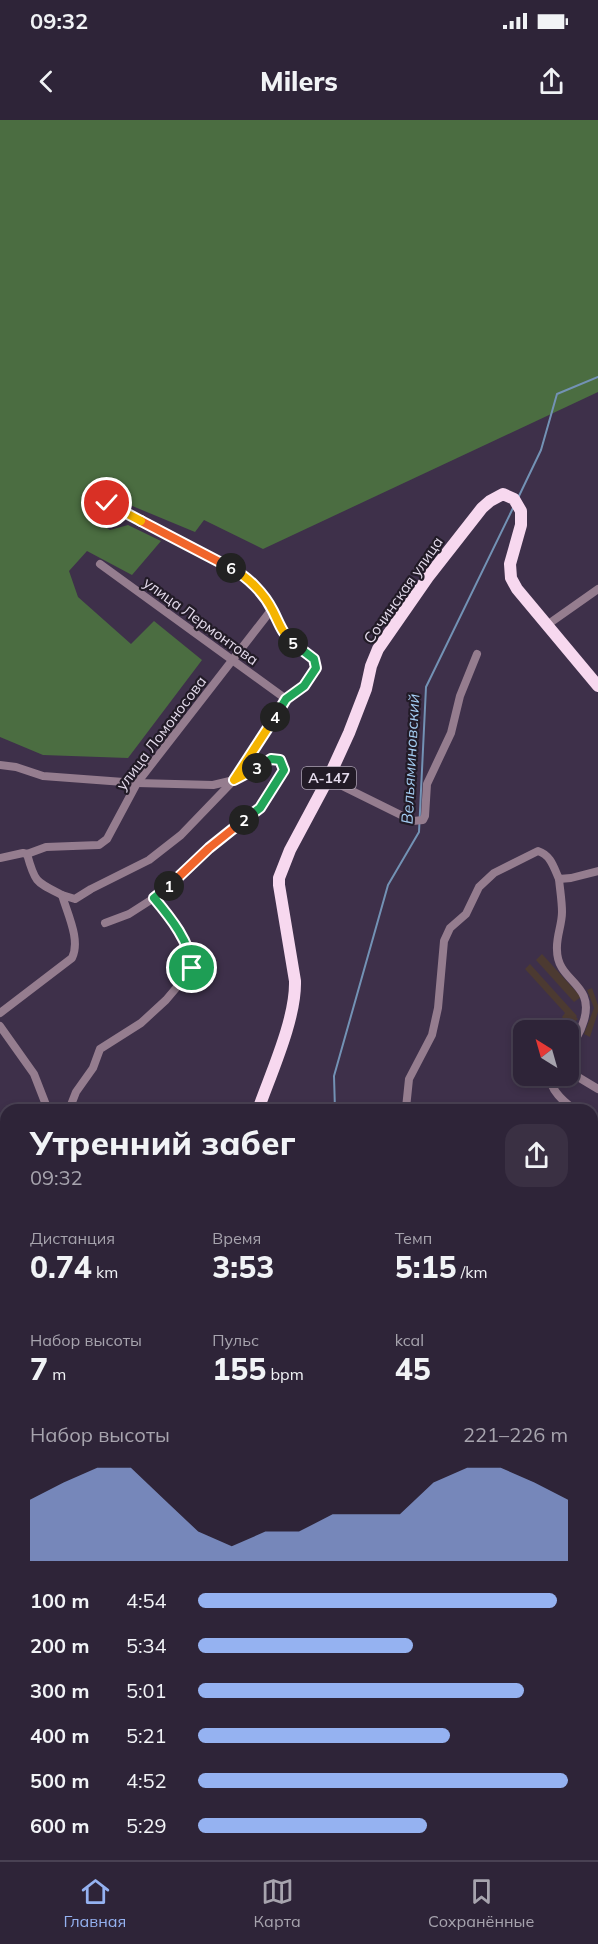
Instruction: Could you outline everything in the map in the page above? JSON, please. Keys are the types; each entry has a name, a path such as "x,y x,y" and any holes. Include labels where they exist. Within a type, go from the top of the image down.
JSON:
{"highway":[{"name":"Сочинская улица","path":"260,1104 287,1029 296,993 281,905 279,878 290,850 328,779 349,733 366,689 374,657 383,641 428,577 482,508 503,494 516,502 521,511 521,525 510,564 511,578 517,589 598,686"}],"street":[{"path":"25,854 39,884 75,899 149,860 181,835 234,780 286,699 304,686 316,668 314,659 284,634 272,609 246,576 107,503"},
{"name":"улица Лермонтова","path":"100,564 286,699"},
{"path":"547,625 598,589"},
{"name":"улица Ломоносова","path":"0,858 25,854 46,847 99,846 107,839 136,783 272,609"},
{"path":"328,779 414,821 423,820 428,784 451,733 460,696 477,654"},
{"path":"0,765 16,767 43,776 136,783 213,785 234,780 271,759 280,760 284,770 260,808 209,848 178,879 154,898 129,914 105,924"},
{"path":"406,1104 409,1079 432,1035 438,1008 444,941 450,928 466,914 479,887 494,873 538,851 545,853 559,879 562,913 557,949 559,962 564,972 584,994 587,1008 579,1032"},
{"path":"559,879 598,871"},
{"path":"0,1013 72,958 75,952 74,937 62,894"},
{"path":"71,1104 76,1092 93,1068 99,1049 141,1023 166,1000 192,968 192,957 165,911 154,898"},
{"path":"0,1026 34,1074 46,1104"},
{"path":"579,1078 598,1089"},
{"path":"552,1086 569,1104"}],"shaded area":[{"path":"542,954 581,997 574,1002 536,960"},
{"path":"530,964 578,1019 565,1020 562,1017 565,1013 525,969"},
{"path":"592,988 598,1012 590,1037 584,1034 594,1008 587,990"}],"green space":[{"path":"0,120 598,120 598,392 263,549 204,520 195,532 101,493 87,514 110,530 128,525 161,541 132,575 87,551 69,571 78,597 131,644 154,621 202,660 128,758 43,755 0,737"}],"waterway":[{"name":"Вельяминовский","path":"518,498 541,450 557,394 598,377"},
{"name":"Вельяминовский","path":"335,1104 334,1076 388,885 419,832 426,687 514,506"}],"route":[{"path":"107,503 246,576 272,609 284,634 314,659 316,668 304,686 286,699 234,780 271,759 280,760 284,770 260,808 209,848 178,879 154,898 165,911 192,957 192,968"}]}
